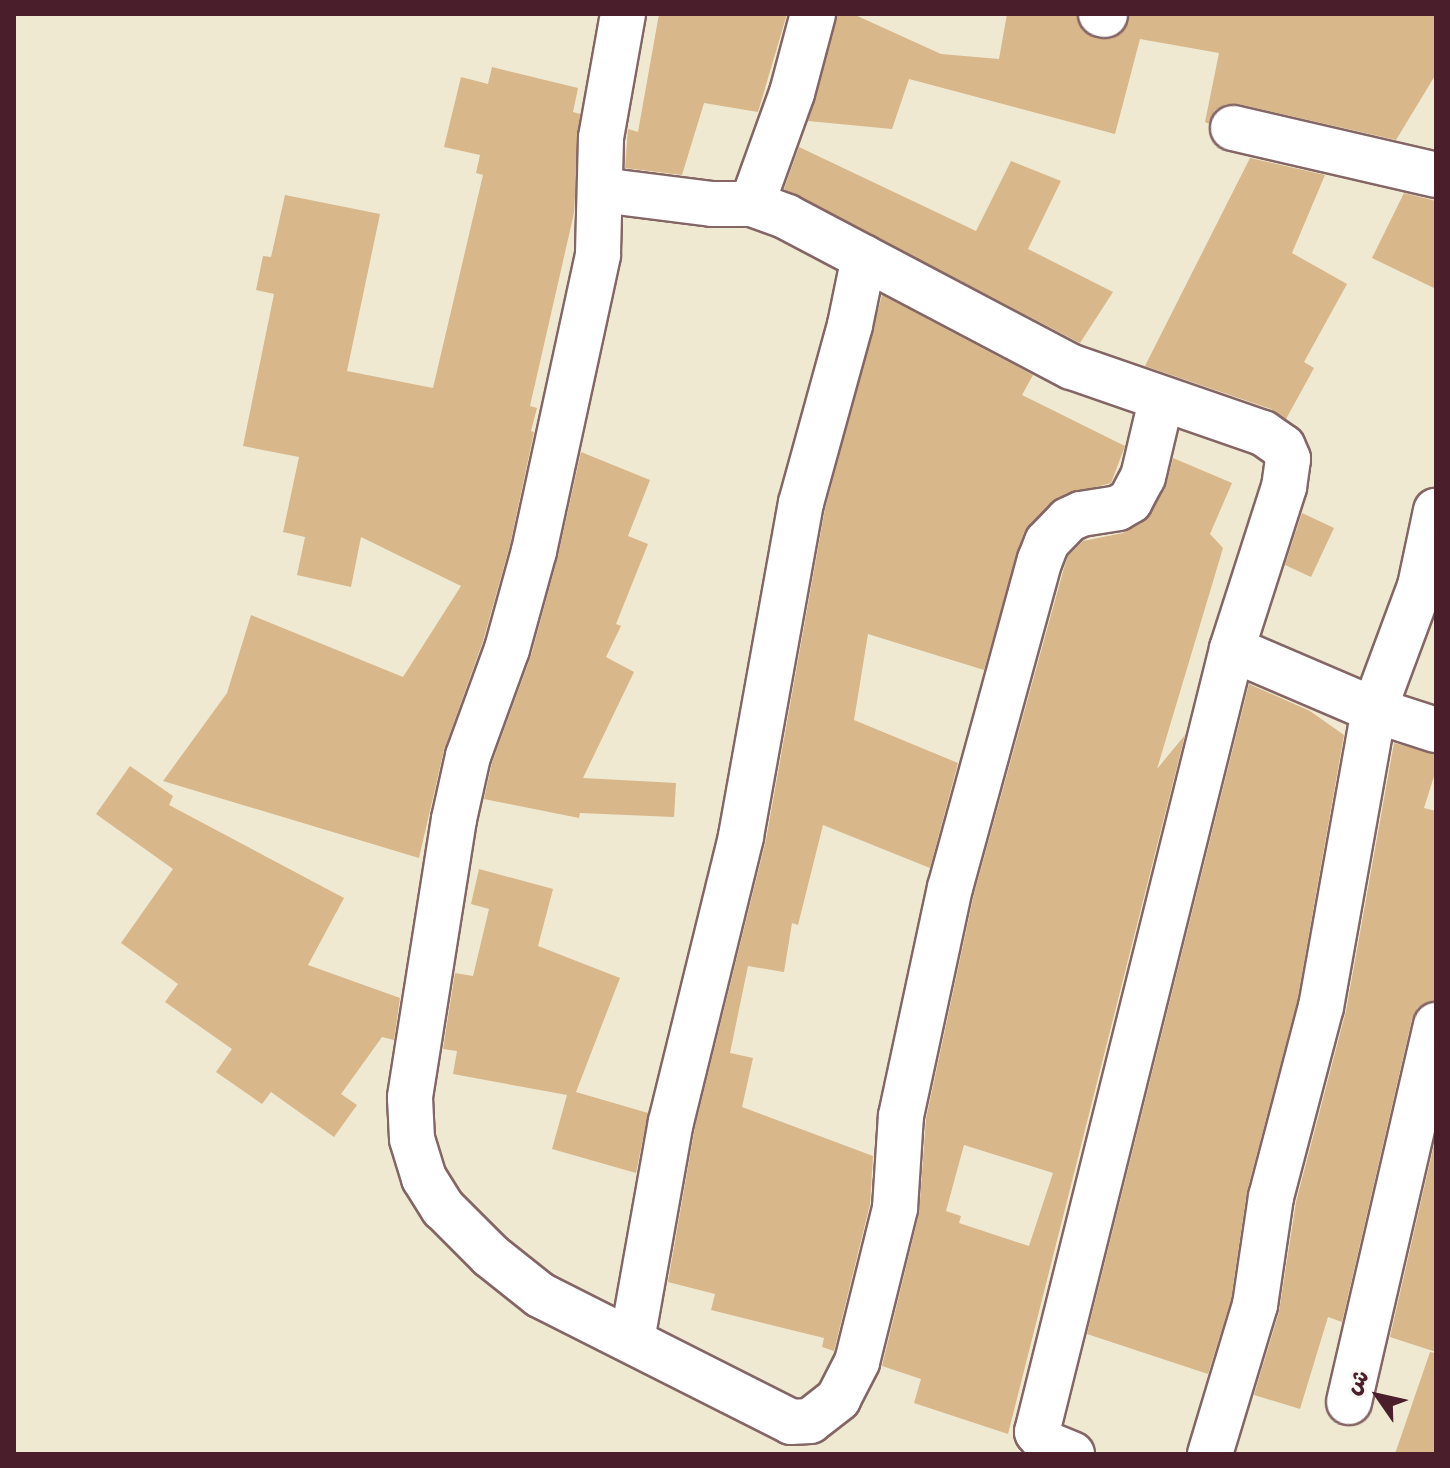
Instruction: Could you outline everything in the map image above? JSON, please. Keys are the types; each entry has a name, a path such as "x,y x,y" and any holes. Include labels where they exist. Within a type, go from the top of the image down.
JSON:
{"street":[{"path":"623,14 601,138 598,255 534,551 507,649 468,756 454,819 410,1098 412,1139 424,1178 443,1208 491,1256 540,1295 791,1422 810,1421 838,1399 857,1362 895,1208 901,1116 950,888 1040,560 1047,542 1068,520 1081,514 1118,508 1130,501 1143,477 1161,401"},
{"path":"752,204 792,93 813,14"},
{"path":"1233,128 1436,175"},
{"path":"601,190 712,204 752,204 787,217 1072,367 1161,401 1263,433 1283,447 1288,459 1284,487 1232,649 1037,1432 1047,1444 1072,1454"},
{"path":"632,1340 671,1122 741,836 801,503 850,325 864,257"},
{"path":"1210,1454 1255,1305 1271,1197 1321,1007 1374,710 1420,586 1436,511"},
{"path":"1232,649 1374,710 1436,730"},
{"path":"1349,1402 1436,1025"}],"building":[{"path":"659,14 787,14 758,112 704,103 682,175 625,168 628,129 638,132"},
{"path":"837,14 853,14 941,54 999,59 1007,14 1077,14 1083,31 1100,39 1111,39 1122,33 1129,14 1436,14 1436,74 1396,140 1238,104 1226,104 1215,110 1209,124 1205,122 1219,53 1140,39 1115,134 909,79 892,129 808,121"},
{"path":"492,67 578,88 573,112 580,114 574,213 530,406 537,408 531,431 534,432 510,545 483,641 444,750 419,858 163,781 227,693 251,615 403,677 461,586 361,537 351,587 297,575 305,537 283,532 299,457 243,446 274,294 256,290 263,256 271,257 285,195 380,214 347,371 433,388 483,175 476,173 480,155 444,147 461,77 488,84"},
{"path":"799,147 976,231 1011,161 1061,181 1028,249 1113,292 1080,343 784,189"},
{"path":"1250,158 1325,175 1292,253 1347,284 1304,362 1314,368 1286,419 1271,409 1145,366"},
{"path":"1404,193 1436,201 1436,289 1372,258"},
{"path":"882,295 1033,375 1022,395 1125,446 1111,483 1058,497 1024,532 984,670 868,634 854,720 958,763 930,868 823,825 798,925 792,923 784,972 748,966 730,1053 753,1058 742,1107 873,1156 870,1204 834,1351 822,1347 824,1338 711,1310 715,1294 668,1282 695,1127 766,840 825,509"},
{"path":"581,452 650,480 628,536 648,544 616,624 621,626 606,657 634,672 583,778 676,783 674,817 580,813 579,818 484,799 492,763 531,656 558,556"},
{"path":"1173,458 1232,483 1210,534 1223,548 1157,769 1185,735 1008,1434 914,1403 921,1379 882,1366 919,1214 926,1119 974,894 1064,568 1068,556 1083,541 1123,533 1143,522 1165,489","holes":["964,1145 1053,1173 1029,1246 959,1223 961,1216 946,1211"]},
{"path":"1302,513 1334,528 1311,577 1285,565"},
{"path":"1249,684 1310,711 1344,735 1297,1002 1247,1191 1231,1300 1208,1374 1087,1334"},
{"path":"1394,743 1436,754 1436,770 1424,808 1436,811 1436,1001 1418,1007 1412,1019 1342,1322 1328,1317 1300,1409 1254,1395 1279,1312 1296,1202 1346,1011"},
{"path":"130,766 173,796 169,805 344,898 308,965 400,998 394,1040 382,1037 341,1094 357,1105 334,1137 271,1092 262,1104 216,1072 232,1049 165,1002 178,984 121,943 173,869 96,814"},
{"path":"479,869 553,889 538,946 620,978 576,1092 648,1113 636,1173 552,1149 567,1095 453,1074 457,1051 443,1049 455,973 473,976 489,909 471,904"},
{"path":"1436,1136 1436,1352 1390,1337"},
{"path":"1430,1352 1436,1353 1436,1454 1395,1454"}]}
